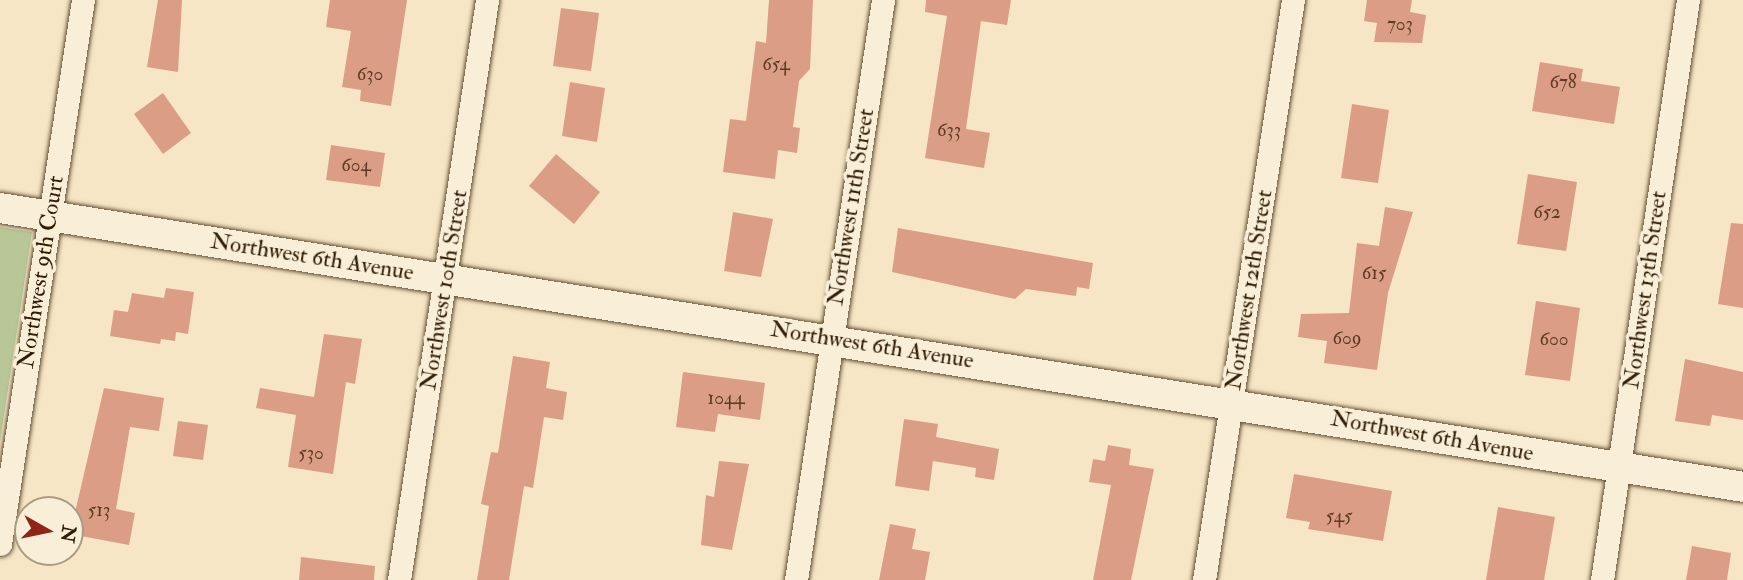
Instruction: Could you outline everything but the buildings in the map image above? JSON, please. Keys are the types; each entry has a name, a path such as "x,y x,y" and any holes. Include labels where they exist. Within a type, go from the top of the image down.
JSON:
{"street":[{"name":"Northwest 9th Court","path":"0,544 83,0"},
{"name":"Northwest 10th Street","path":"399,580 487,0"},
{"name":"Northwest 11th Street","path":"796,580 883,0"},
{"name":"Northwest 12th Street","path":"1204,580 1293,0"},
{"name":"Northwest 13th Street","path":"1602,580 1688,0"},
{"name":"Northwest 6th Avenue","path":"0,208 1232,402 1743,487"}],"green space":[{"path":"0,227 32,232 0,442"}]}
